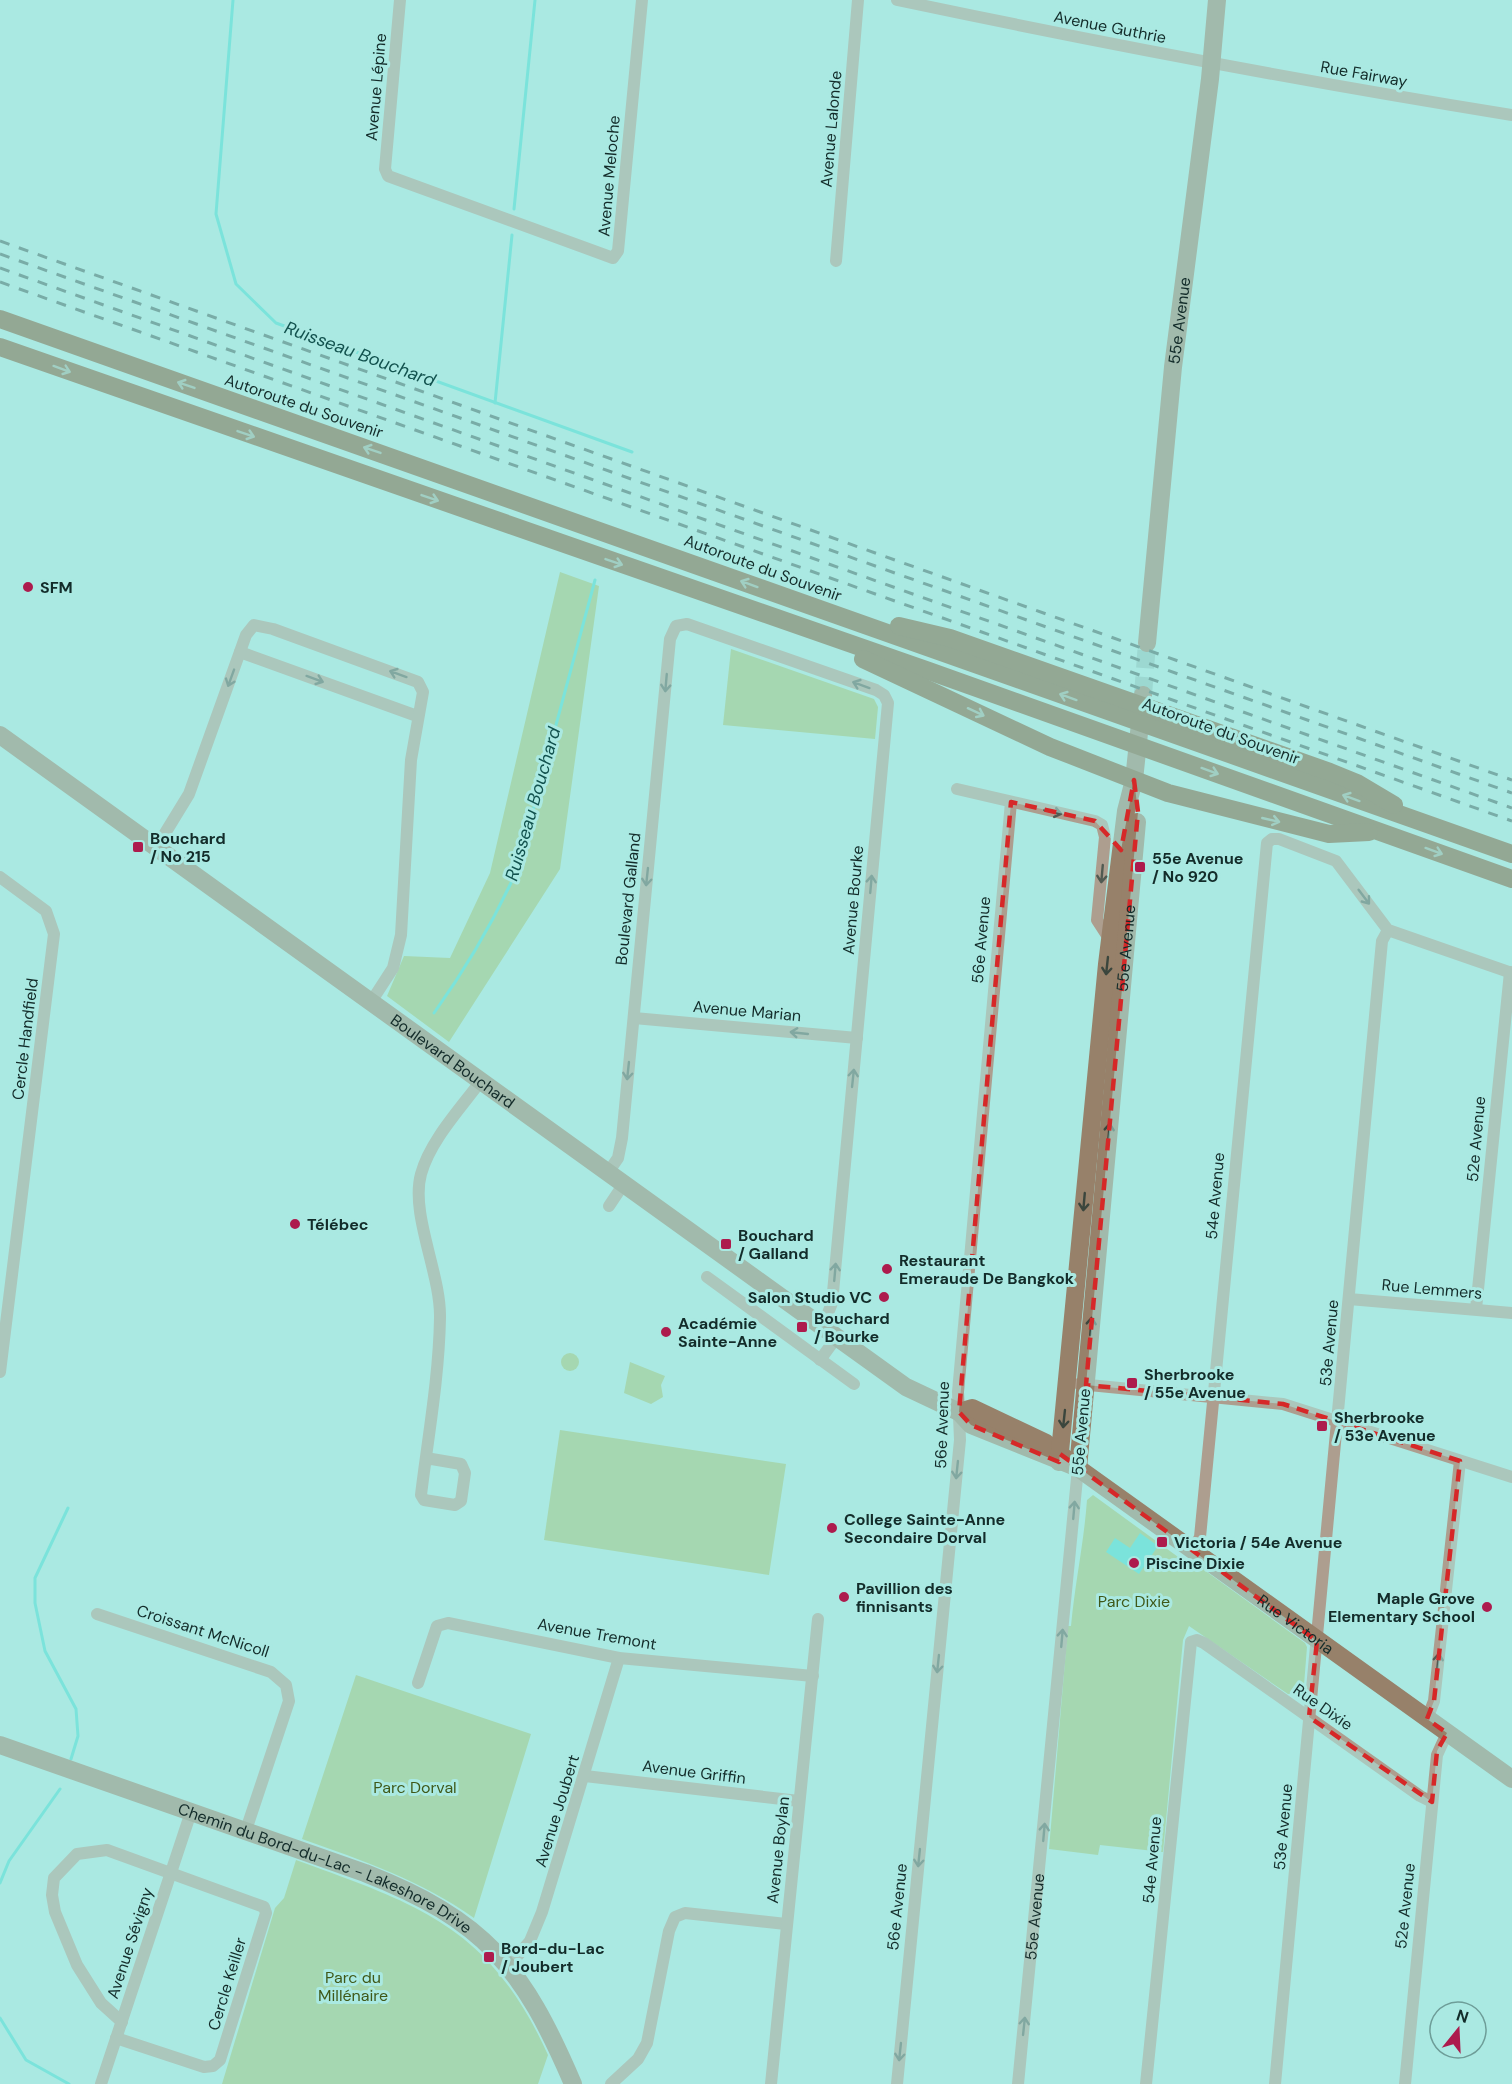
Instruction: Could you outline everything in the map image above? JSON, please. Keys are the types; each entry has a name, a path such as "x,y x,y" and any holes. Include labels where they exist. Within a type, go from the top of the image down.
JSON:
{"highway":[{"name":"Autoroute du Souvenir","path":"0,318 1512,854"},
{"path":"2,348 1120,739 1512,879"},
{"path":"804,603 950,638 1142,701 1357,783 1426,825"},
{"path":"808,631 922,688 1059,750 1134,780 1191,800 1329,834 1379,832"}],"street":[{"name":"Avenue Lépine","path":"387,176 385,169 400,0"},
{"name":"Avenue Meloche","path":"387,176 613,258 618,251 642,0"},
{"name":"Avenue Lalonde","path":"836,261 858,0"},
{"name":"Avenue Guthrie","path":"897,0 1212,64"},
{"name":"55e Avenue","path":"1147,643 1176,346 1212,64 1217,0"},
{"name":"Rue Fairway","path":"1212,64 1512,115"},
{"name":"Avenue Bourke","path":"676,626 687,624 698,627 876,690 886,699 888,708 829,1333 820,1360"},
{"path":"156,848 189,794 248,630 259,625 409,678 422,687 410,768 401,934 393,968 372,1002"},
{"name":"Boulevard Galland","path":"607,1174 620,1150 669,651 676,626"},
{"path":"240,652 417,717"},
{"name":"55e Avenue","path":"1060,1458 1110,940 1126,811 1134,780 1142,701"},
{"name":"Boulevard Bouchard","path":"0,735 906,1387"},
{"name":"55e Avenue","path":"1018,2084 1086,1385 1138,812 1134,780"},
{"path":"957,789 1011,802"},
{"name":"55e Avenue","path":"1011,802 1095,822 1104,828 1097,920 1110,940"},
{"name":"56e Avenue","path":"897,2084 960,1440 958,1387 1011,802"},
{"name":"54e Avenue","path":"1193,1550 1200,1537 1263,855 1267,843 1272,839 1279,839 1332,858 1388,930"},
{"name":"Cercle Handfield","path":"0,876 46,911 54,934 0,1372"},
{"path":"1388,930 1511,972"},
{"name":"53e Avenue","path":"1275,2084 1382,941 1388,930"},
{"name":"52e Avenue","path":"1476,1309 1511,972"},
{"name":"Avenue Marian","path":"634,1018 857,1038"},
{"path":"426,1458 461,1464 465,1473 461,1501 455,1504 424,1500 422,1495 440,1316 430,1254 422,1224 420,1175 440,1138 480,1082"},
{"path":"609,1206 623,1185"},
{"path":"707,1277 854,1384"},
{"name":"Rue Lemmers","path":"1349,1299 1512,1313"},
{"path":"1067,1383 1283,1404 1512,1477"},
{"name":"Rue Victoria","path":"906,1387 959,1412 971,1425 1060,1458 1078,1468 1512,1779"},
{"path":"1427,1719 1434,1701 1460,1461"},
{"name":"Croissant McNicoll","path":"97,1614 271,1671 286,1685 289,1701 246,1830"},
{"name":"Avenue Boylan","path":"771,2084 818,1619"},
{"name":"Avenue Tremont","path":"418,1683 437,1626 448,1623 619,1658 813,1676"},
{"name":"54e Avenue","path":"1146,2084 1188,1657 1190,1645 1194,1640"},
{"name":"Rue Dixie","path":"1194,1640 1204,1643 1420,1796 1432,1802"},
{"name":"Avenue Joubert","path":"509,1966 521,1955 537,1926 585,1776 619,1658"},
{"name":"52e Avenue","path":"1405,2084 1437,1751 1447,1733"},
{"name":"Chemin du Bord-du-Lac - Lakeshore Drive","path":"0,1744 246,1830 420,1896 465,1924 509,1966 543,2019 573,2084"},
{"name":"Avenue Griffin","path":"585,1776 799,1800"},
{"name":"Avenue Sévigny","path":"103,2080 191,1812"},
{"path":"122,2022 101,2003 77,1965 55,1912 52,1895 54,1878 77,1854 93,1850 107,1850 171,1872"},
{"name":"Cercle Keiller","path":"116,2038 204,2067 213,2066 220,2060 223,2053 266,1913 260,1904 171,1872"},
{"path":"611,2084 638,2059 647,2043 669,1931 675,1917 685,1913 786,1924"}],"highlighted area":[{"path":"1134,780 1138,812 1086,1385 1283,1404 1460,1461 1434,1701 1427,1719 1447,1733 1437,1751 1432,1802 1309,1717 1317,1641 1060,1454 1059,1462 971,1425 959,1412 1009,812 1011,802 1095,821 1121,850"}],"green space":[{"path":"560,572 599,586 560,869 449,1042 387,996 404,956 450,958 490,873"},
{"path":"731,649 874,699 878,707 875,739 723,725"},
{"path":"566,1353 574,1353 579,1358 577,1369 566,1371 561,1366 561,1358"},
{"path":"630,1362 665,1376 661,1385 663,1397 651,1404 624,1393"},
{"path":"560,1430 786,1464 769,1575 544,1540"},
{"name":"Parc Dixie","path":"1093,1495 1185,1562 1189,1559 1305,1643 1307,1647 1304,1685 1298,1693 1288,1694 1189,1626 1183,1640 1163,1852 1100,1845 1098,1855 1049,1849 1068,1626 1071,1626 1087,1500"},
{"name":"Parc Dorval","path":"356,1675 531,1734 474,1918 413,1882 369,1863 302,1839"},
{"name":"Parc du Millénaire","path":"296,1860 380,1891 415,1908 447,1926 475,1949 502,1977 526,2012 548,2055 538,2084 222,2084 275,1908 284,1898"}],"water":[{"name":"Piscine Dixie","path":"1140,1533 1158,1546 1139,1574 1106,1552 1115,1538 1130,1548"}],"waterway":[{"name":"Ruisseau Bouchard","path":"233,0 216,214 236,284 276,323 632,452"},
{"path":"514,209 535,0"},
{"path":"495,403 512,235"},
{"name":"Ruisseau Bouchard","path":"434,1013 479,943 517,870 595,580"},
{"name":"Ruisseau Bouchard","path":"68,1508 35,1578 35,1603 45,1651 76,1709 78,1736 71,1759"},
{"name":"Ruisseau Bouchard","path":"0,1883 9,1861 60,1789"},
{"name":"Ruisseau Bouchard","path":"0,2018 26,2060 69,2084"}],"tunnel":[{"path":"1143,695 1147,643"}],"railway":[{"path":"0,241 1512,780"},
{"path":"0,254 1512,793"},
{"path":"0,268 1512,808"},
{"path":"0,282 1512,821"}],"place":[{"name":"SFM","path":"28,587"},
{"name":"Bouchard / No 215","path":"138,847"},
{"name":"55e Avenue / No 920","path":"1140,867"},
{"name":"Télébec","path":"295,1224"},
{"name":"Bouchard / Galland","path":"726,1244"},
{"name":"Restaurant Emeraude De Bangkok","path":"887,1269"},
{"name":"Salon Studio VC","path":"884,1297"},
{"name":"Bouchard / Bourke","path":"802,1327"},
{"name":"Académie Sainte-Anne","path":"666,1332"},
{"name":"Sherbrooke / 55e Avenue","path":"1132,1383"},
{"name":"Sherbrooke / 53e Avenue","path":"1322,1426"},
{"name":"College Sainte-Anne Secondaire Dorval","path":"832,1528"},
{"name":"Victoria / 54e Avenue","path":"1162,1542"},
{"name":"Piscine Dixie","path":"1134,1563"},
{"name":"Pavillion des finnisants","path":"844,1597"},
{"name":"Maple Grove Elementary School","path":"1487,1607"},
{"name":"Bord-du-Lac / Joubert","path":"489,1957"}]}
